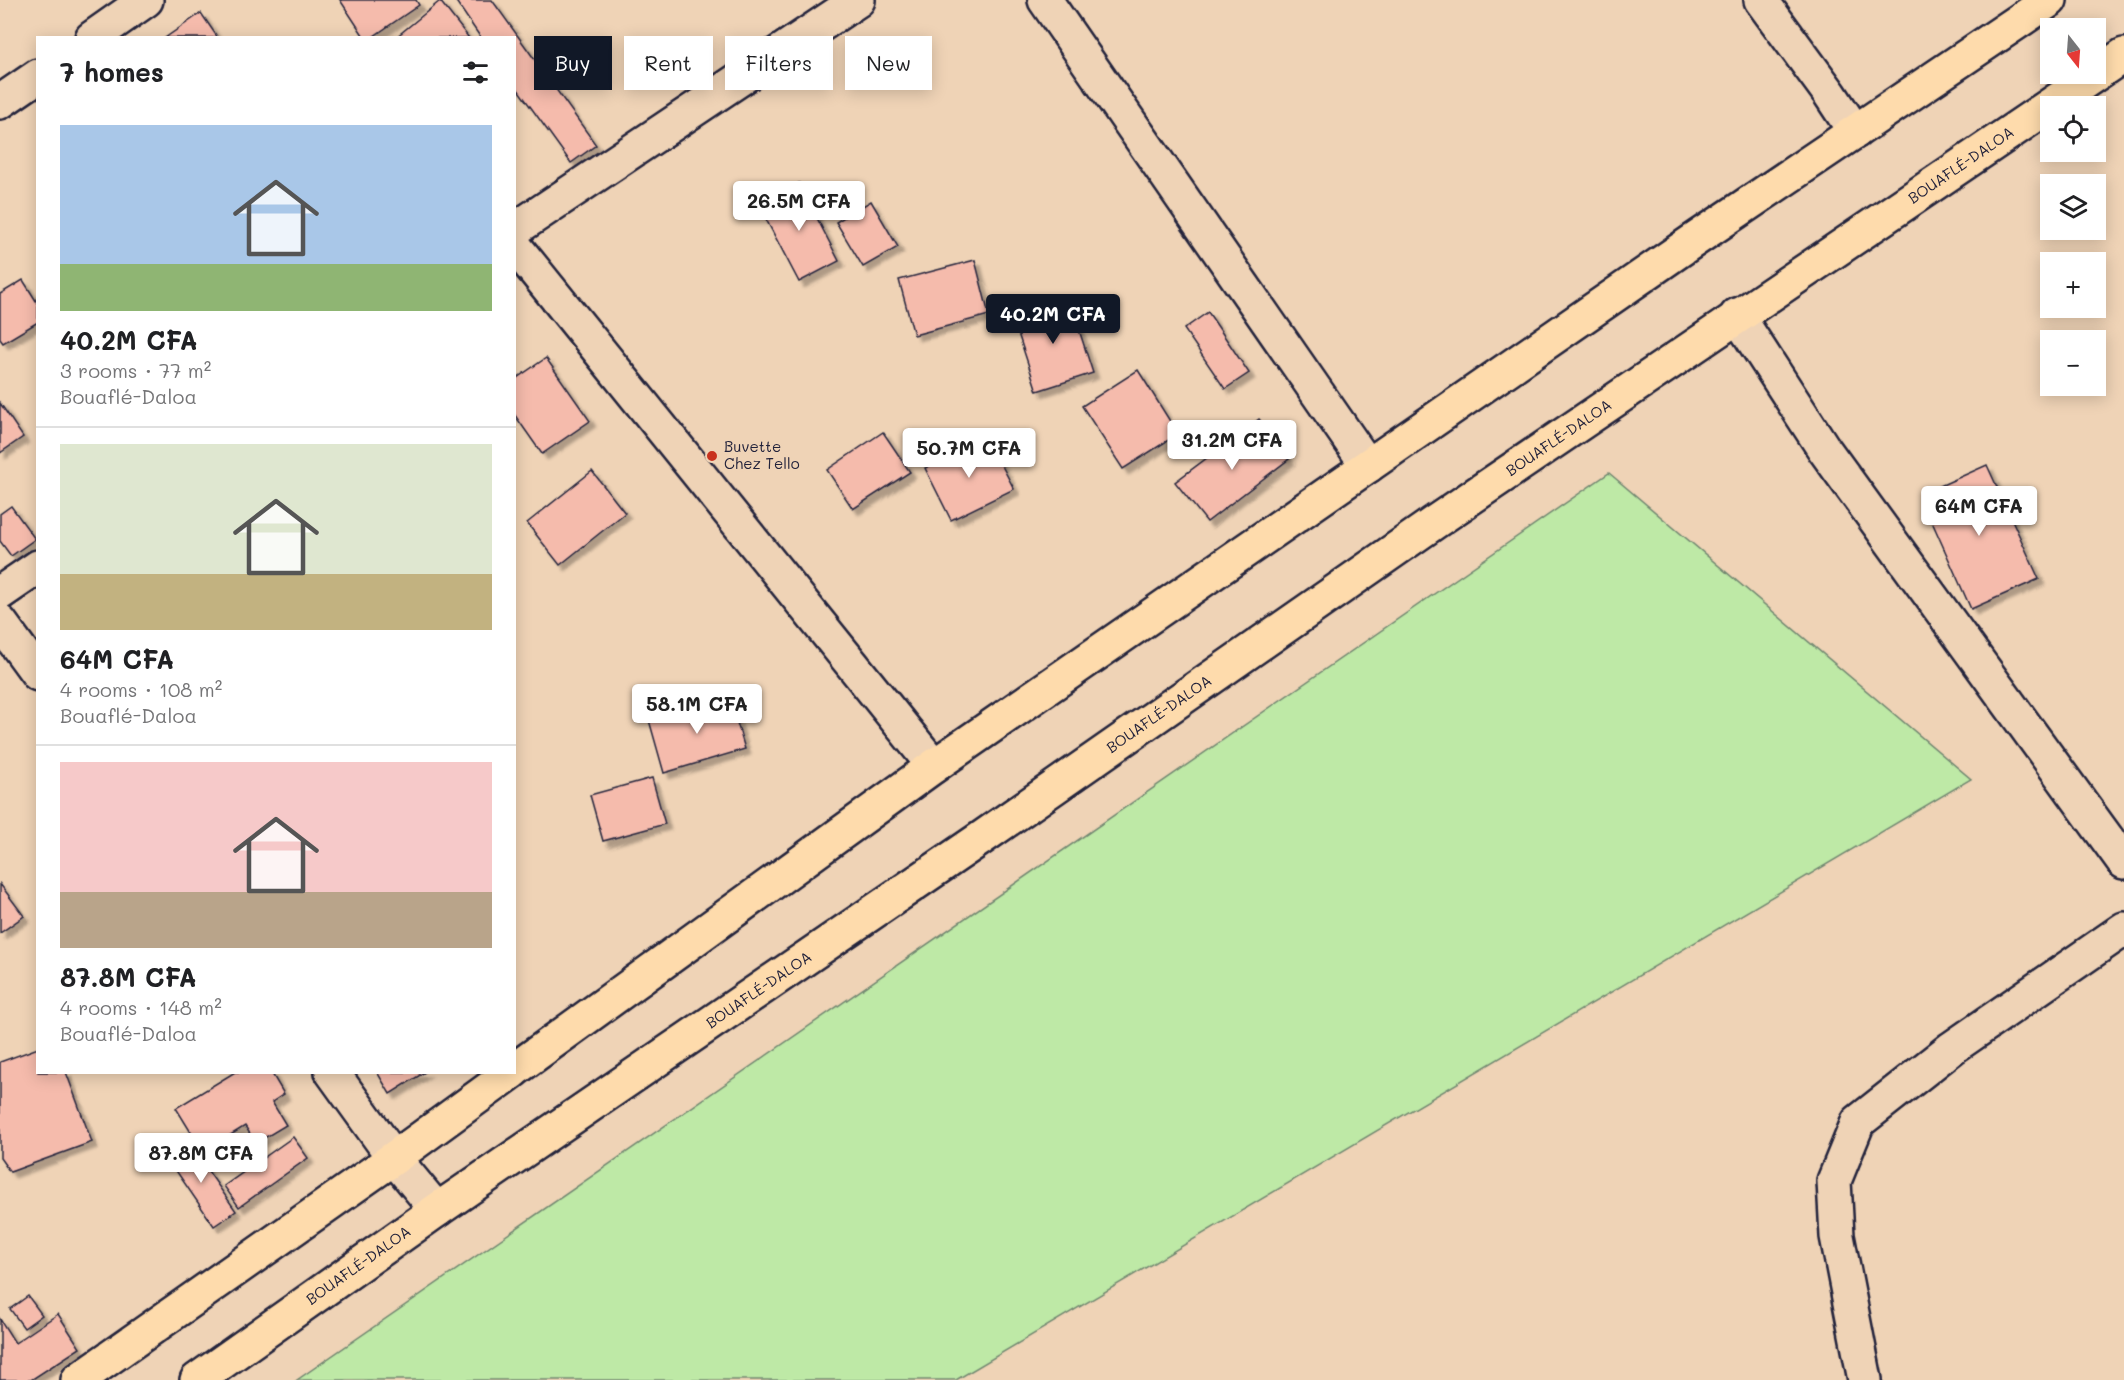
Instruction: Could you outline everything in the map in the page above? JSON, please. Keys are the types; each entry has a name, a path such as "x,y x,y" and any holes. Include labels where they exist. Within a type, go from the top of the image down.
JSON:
{"highway":[{"path":"516,1069 934,766 2050,0"},
{"name":"BOUAFLÉ-DALOA","path":"198,1380 438,1210 990,832 1435,522 2124,54"},
{"path":"78,1380 394,1158 509,1074"}],"street":[{"path":"96,36 146,0"},
{"path":"516,229 858,0"},
{"path":"1045,0 1368,466"},
{"path":"1761,0 1855,132"},
{"path":"0,102 36,77"},
{"path":"516,246 934,766"},
{"path":"1737,315 1824,449 2124,862"},
{"path":"0,593 36,568"},
{"path":"0,622 36,671"},
{"path":"1865,1380 1837,1236 1834,1181 1858,1122 1952,1048 2124,930"},
{"path":"333,1074 394,1158 438,1210"}],"green space":[{"path":"1609,473 1971,779 956,1380 297,1380"}],"building":[{"path":"340,0 416,0 419,5 374,36 364,36"},
{"path":"455,0 492,0 534,59 534,90 557,90 596,145 571,163 516,87 516,36 480,36"},
{"path":"440,1 467,36 397,36"},
{"path":"201,13 217,36 168,36"},
{"path":"799,183 839,261 799,282 758,204"},
{"path":"871,201 898,247 863,267 836,222"},
{"path":"975,260 989,315 914,335 899,280"},
{"path":"23,280 36,301 36,323 3,343 0,339 0,294"},
{"path":"1069,299 1093,373 1037,391 1013,318"},
{"path":"1208,312 1249,373 1225,389 1184,329"},
{"path":"546,358 590,421 542,454 516,417 516,379"},
{"path":"1138,370 1178,434 1123,469 1082,406"},
{"path":"0,403 23,437 0,453"},
{"path":"1259,419 1289,459 1207,522 1175,482"},
{"path":"883,432 910,472 853,509 827,470"},
{"path":"987,437 1014,489 951,520 925,468"},
{"path":"1987,465 2039,579 1971,609 1920,495"},
{"path":"592,471 625,513 560,565 527,523"},
{"path":"11,506 35,539 11,556 0,541 0,514"},
{"path":"729,696 745,749 664,773 649,720"},
{"path":"652,778 665,824 603,841 590,795"},
{"path":"0,884 24,916 0,933"},
{"path":"36,1049 36,1074 67,1074 92,1142 10,1172 0,1158 0,1062"},
{"path":"232,1074 272,1074 284,1094 272,1102 286,1125 256,1143 245,1126 203,1152 176,1108"},
{"path":"378,1074 422,1074 390,1094"},
{"path":"293,1137 308,1158 239,1207 224,1186"},
{"path":"187,1141 236,1211 214,1226 166,1156"},
{"path":"28,1296 42,1315 24,1328 10,1309"},
{"path":"58,1314 80,1348 31,1380 0,1380 0,1319 15,1343"}],"place":[{"name":"Buvette Chez Tello","path":"712,456"}]}
